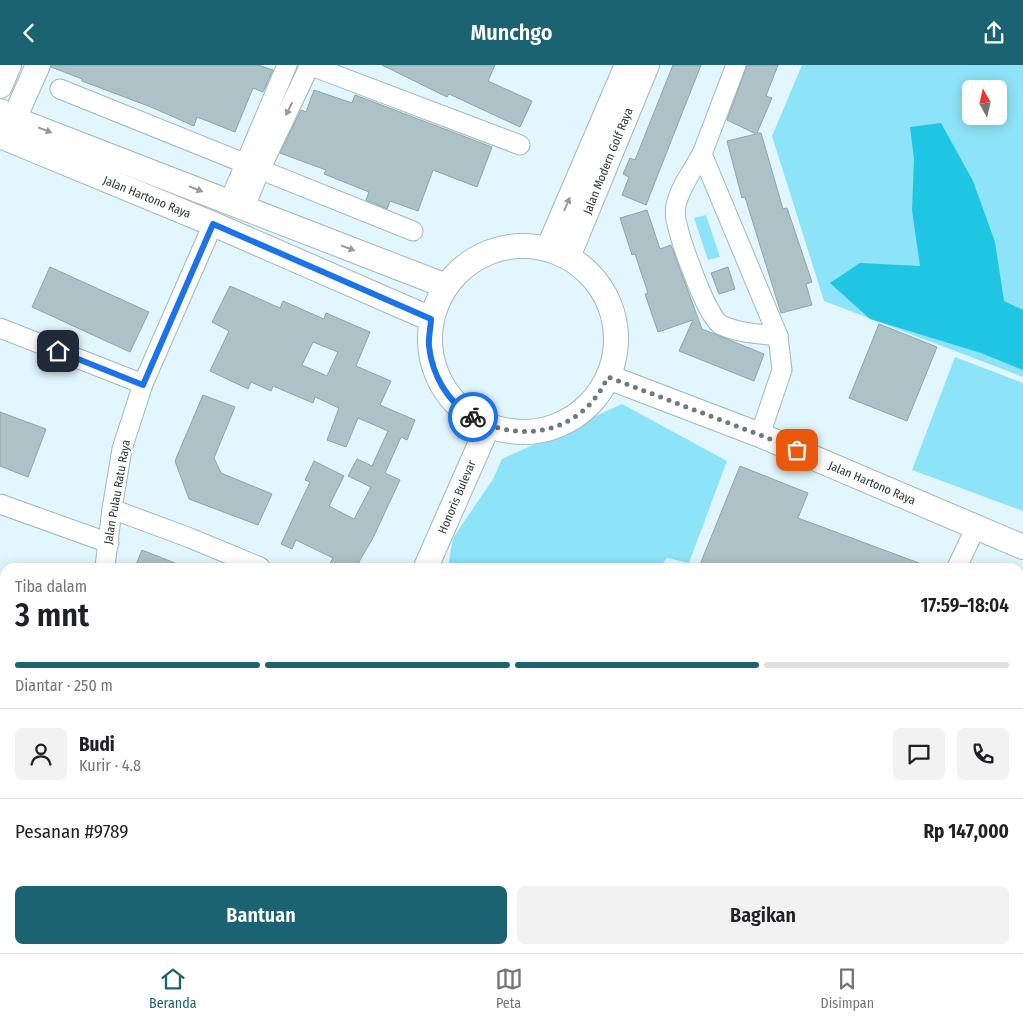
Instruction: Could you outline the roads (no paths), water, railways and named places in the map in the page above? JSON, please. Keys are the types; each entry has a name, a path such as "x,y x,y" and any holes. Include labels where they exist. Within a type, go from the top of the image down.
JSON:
{"street":[{"path":"0,86 9,65"},
{"path":"5,122 38,65"},
{"path":"237,205 287,65"},
{"path":"252,167 310,65 520,145"},
{"name":"Jalan Modern Golf Raya","path":"558,253 627,65"},
{"name":"Jalan Modern Golf Raya","path":"558,253 647,65"},
{"path":"736,65 702,154 681,190 675,206 676,223 706,303 713,317 720,325 778,336"},
{"path":"60,89 413,231"},
{"name":"Jalan Hartono Raya","path":"5,122 237,205 446,286"},
{"name":"Jalan Hartono Raya","path":"5,122 213,224 431,319"},
{"path":"702,154 778,336 782,370 760,435"},
{"name":"Jalan Pulau Ratu Raya","path":"106,563 122,449 143,385 213,224"},
{"path":"519,246 529,246 558,253 585,269 598,283 608,300 614,319 617,339 615,359 608,377 596,397 579,414 558,426 535,432 511,432 488,426 465,413 447,394 434,371 429,345 431,319 446,286 458,271 474,260 491,251 519,246"},
{"path":"0,328 143,385"},
{"name":"Jalan Hartono Raya","path":"608,377 760,435 1023,547"},
{"name":"Honoris Bulevar","path":"428,563 488,426"},
{"path":"0,504 108,543"},
{"path":"112,509 250,563"},
{"path":"959,563 976,527"}]}
